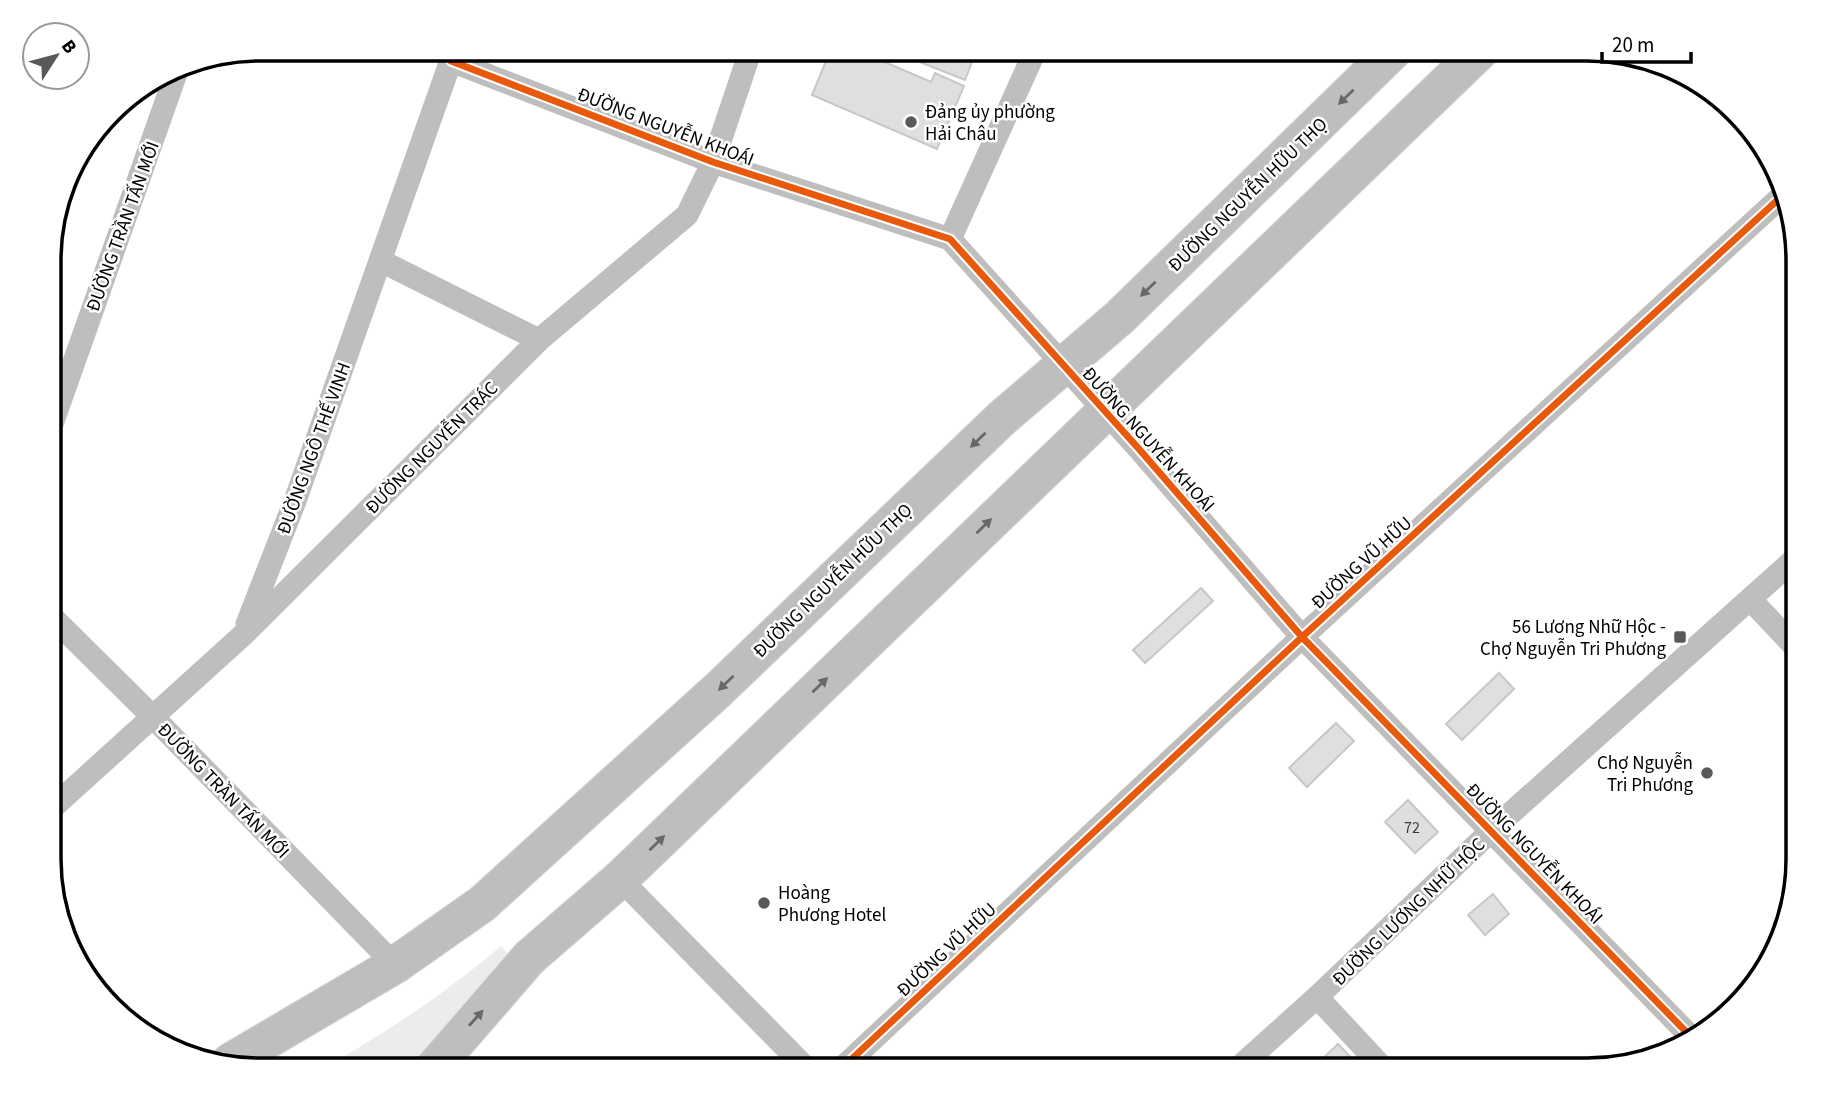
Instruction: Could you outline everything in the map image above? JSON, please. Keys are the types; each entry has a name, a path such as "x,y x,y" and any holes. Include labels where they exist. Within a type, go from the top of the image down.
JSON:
{"main road":[{"name":"ĐƯỜNG NGUYỄN HỮU THỌ","path":"240,1056 395,965 482,904 503,886 718,690 1002,418 1119,317 1383,61"},
{"path":"443,1058 529,958 620,878 1470,61"}],"street":[{"name":"ĐƯỜNG NGÔ THẾ VINH","path":"244,634 295,501 451,61"},
{"name":"ĐƯỜNG NGUYỄN KHOÁI","path":"468,61 713,162 950,239 1105,411 1302,637 1686,1031"},
{"name":"ĐƯỜNG NGUYỄN TRÁC","path":"61,800 244,634 539,340 687,215 713,162 747,61"},
{"path":"950,239 1031,61"},
{"name":"ĐƯỜNG TRẦN TẤN MỚI","path":"61,399 173,82"},
{"name":"ĐƯỜNG VŨ HỮU","path":"854,1058 1302,637 1776,201"},
{"path":"381,261 539,340"},
{"name":"ĐƯỜNG LƯƠNG NHỮ HỘC","path":"1250,1057 1317,998 1492,831 1785,568"},
{"path":"1750,599 1785,636"},
{"name":"ĐƯỜNG TRẦN TẤN MỚI","path":"61,626 395,965"},
{"path":"620,878 796,1058"},
{"path":"1317,998 1373,1057"}],"shaded area":[{"path":"501,946 511,957 470,996 420,1058 341,1058 414,1012"}],"building":[{"name":"Đảng ủy phường Hải Châu","path":"826,61 882,61 931,82 935,73 964,86 937,149 812,95"},
{"path":"917,61 972,61 965,80"},
{"path":"1201,588 1213,601 1145,663 1133,650"},
{"path":"1499,673 1514,689 1462,740 1446,724"},
{"path":"1336,723 1354,741 1307,787 1289,768"},
{"path":"1408,800 1438,832 1415,853 1385,822"},
{"path":"1493,894 1509,914 1485,935 1468,915"},
{"path":"1338,1044 1351,1057 1324,1057"}],"cycle path":[{"path":"451,61 713,162 950,239 1139,449 1302,637 1685,1031"},
{"path":"853,1058 1302,637 1776,201"}],"place":[{"name":"Đảng ủy phường Hải Châu","path":"911,122"},
{"name":"56 Lương Nhữ Hộc - Chợ Nguyễn Tri Phương","path":"1680,637"},
{"name":"Chợ Nguyễn Tri Phương","path":"1707,773"},
{"name":"Hoàng Phương Hotel","path":"764,903"}]}
